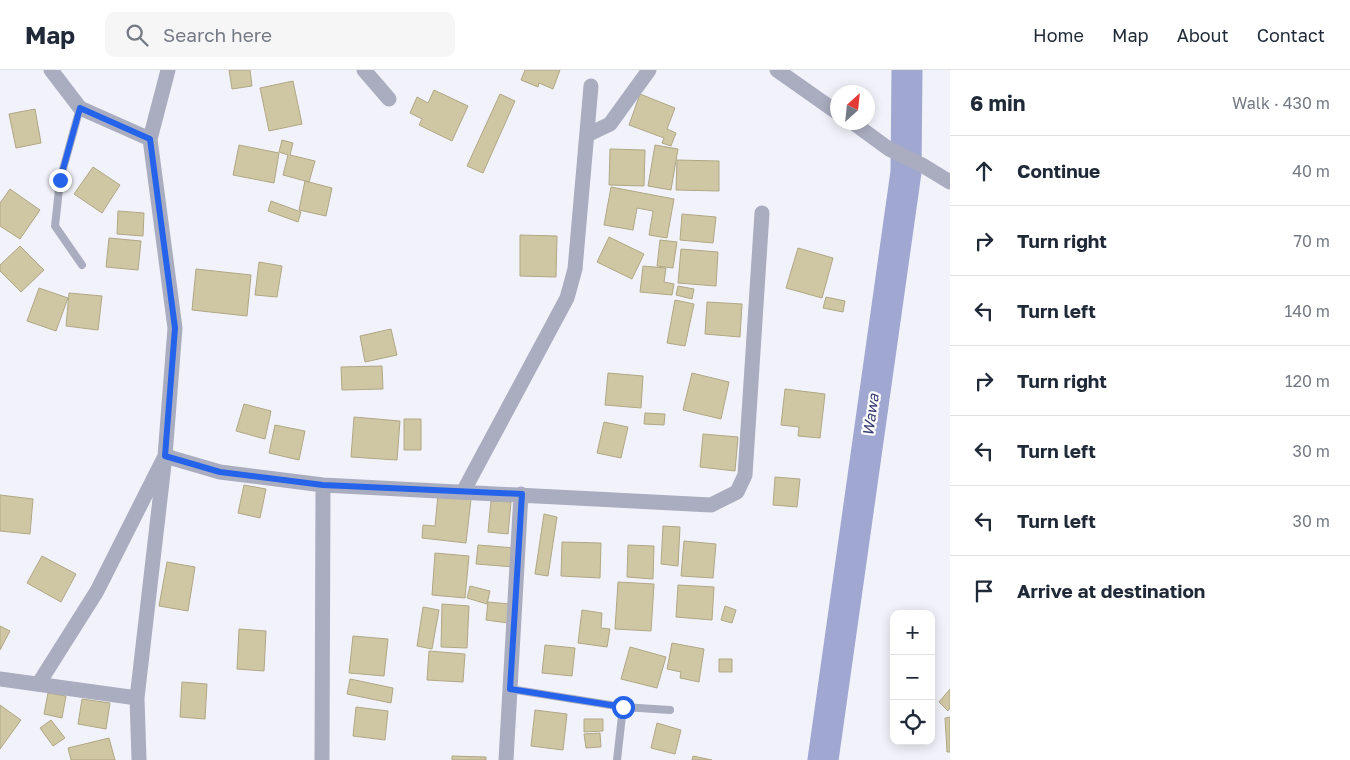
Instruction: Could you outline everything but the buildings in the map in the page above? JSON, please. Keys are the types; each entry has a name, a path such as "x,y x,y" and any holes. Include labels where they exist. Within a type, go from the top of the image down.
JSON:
{"street":[{"path":"51,70 80,108 150,139"},
{"path":"139,760 137,698 165,456 175,328 150,139 168,70"},
{"path":"364,70 389,99"},
{"path":"587,135 610,124 648,70"},
{"path":"776,70 830,107"},
{"path":"463,492 566,298 575,269 591,86"},
{"path":"863,130 890,149 950,182"},
{"path":"165,456 220,472 323,485 522,494 711,506 737,492 745,475 762,213"},
{"path":"39,683 98,591 165,456"},
{"path":"322,760 323,485"},
{"path":"506,760 522,494"},
{"path":"0,679 137,698"}],"lane":[{"path":"80,108 60,180 55,226 82,265"},
{"path":"510,689 623,707 670,710"},
{"path":"617,760 623,707"}],"waterway":[{"name":"Wawa","path":"823,760 906,172 907,70"}],"route":[{"path":"60,180 80,108 150,139 175,328 165,456 220,472 323,485 522,494 510,689 623,707"}]}
